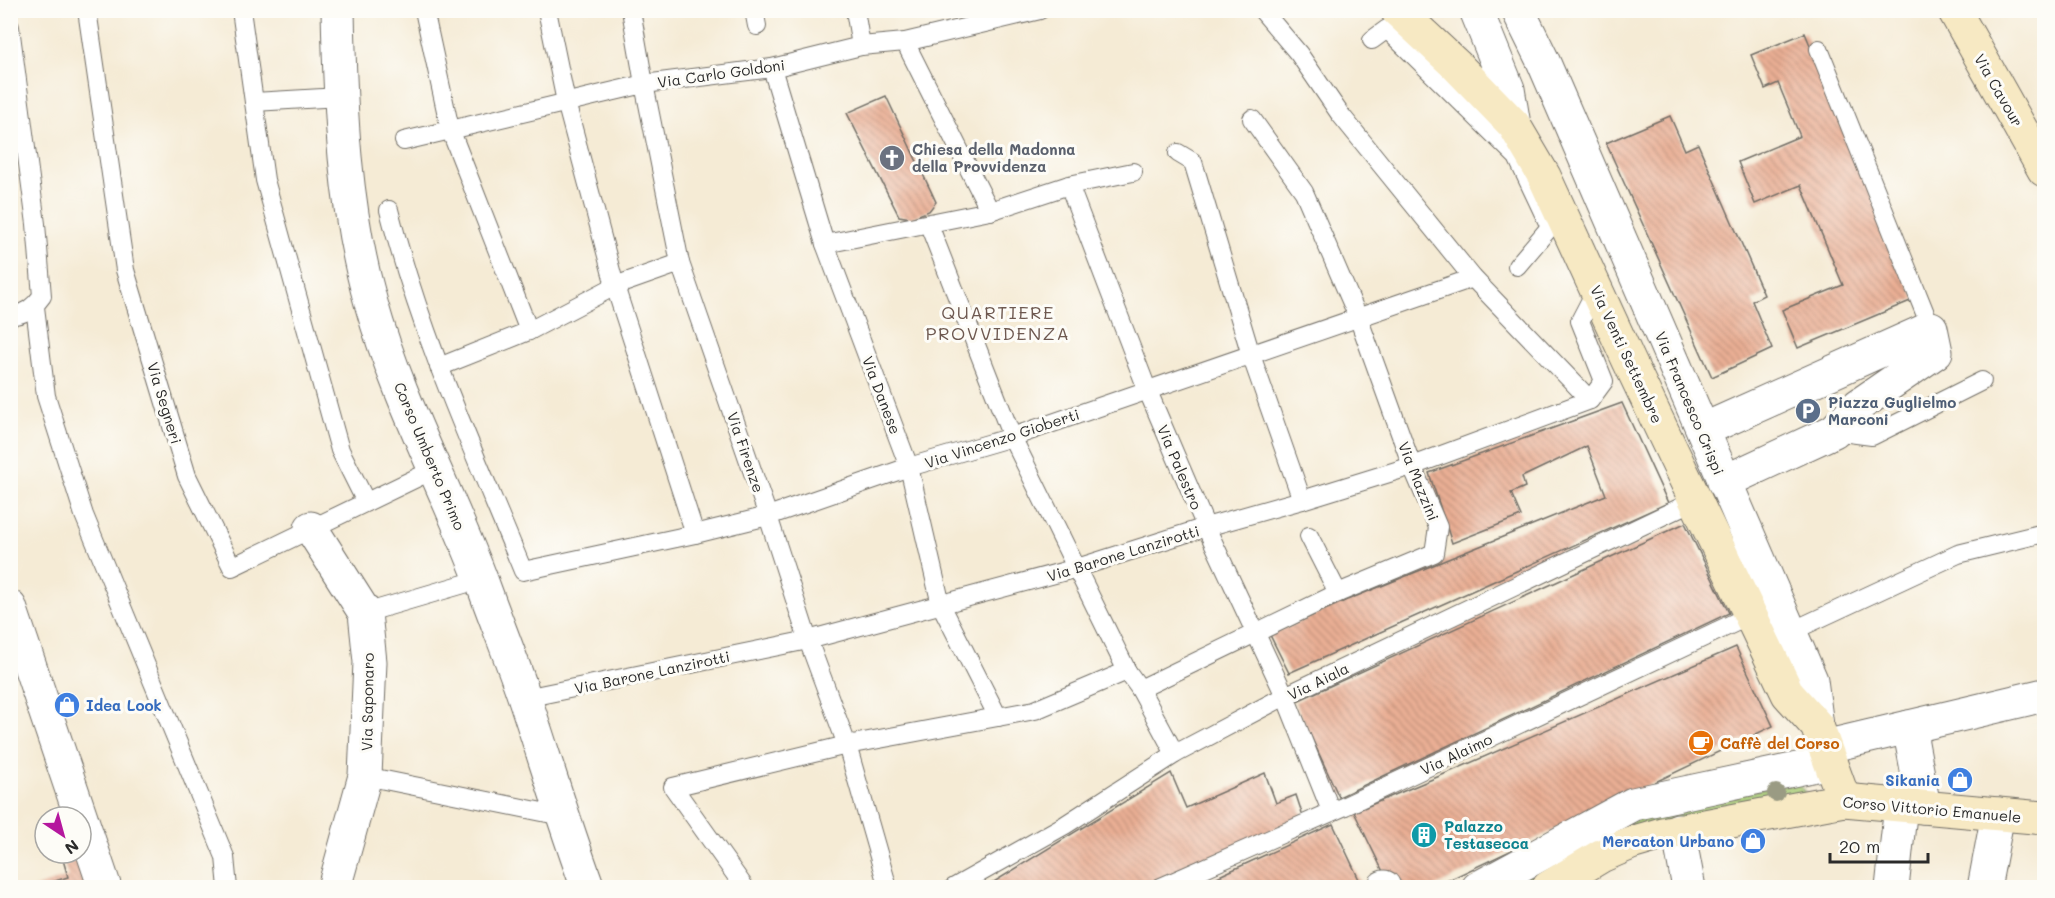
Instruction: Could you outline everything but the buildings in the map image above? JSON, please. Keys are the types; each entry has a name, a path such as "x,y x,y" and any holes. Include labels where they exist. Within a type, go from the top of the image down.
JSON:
{"street":[{"name":"Corso Umberto Primo","path":"338,10 340,97 349,204 371,305 402,393 481,579 525,698 562,816 588,888"},
{"name":"Via Venti Settembre","path":"1397,10 1456,65 1514,125 1544,176 1788,694 1824,745"},
{"path":"1476,10 1508,89 1514,125"},
{"name":"Via Francesco Crispi","path":"1518,10 1544,61 1811,680 1824,745 1844,800"},
{"name":"Via Cavour","path":"1954,10 2044,170"},
{"path":"1703,430 1932,328 1936,352 1859,405 1834,431 1724,482"},
{"name":"Via Saponaro","path":"311,528 364,613 370,662 365,776 334,888"},
{"path":"10,607 105,888"},
{"name":"Corso Vittorio Emanuele","path":"1548,888 1633,804 1688,792 1824,745 2044,695"},
{"path":"1892,888 1912,806 1909,727"},
{"path":"1688,792 1685,829 1689,888"},
{"name":"Corso Vittorio Emanuele","path":"1478,887 1594,843 1631,843 1685,829 1844,800 2044,818"},
{"path":"1984,888 1998,814"}],"lane":[{"name":"Via Segneri","path":"87,10 125,270 187,476 232,567 435,469"},
{"path":"241,10 265,180 340,450 366,502"},
{"path":"424,10 450,129 529,331"},
{"path":"546,10 566,102 615,286 695,534"},
{"name":"Via Firenze","path":"631,10 680,263 768,516 808,640 847,745 888,888"},
{"path":"855,10 861,46"},
{"name":"Via Carlo Goldoni","path":"404,141 644,84 772,68 861,46 905,42 1015,13 1040,10"},
{"path":"1262,10 1299,54 1340,114 1473,278 1590,400 1604,381 1580,321 1596,290"},
{"path":"10,27 36,224 42,296 34,307 18,315 10,315"},
{"path":"1372,40 1387,29 1517,157 1550,227 1517,266"},
{"path":"905,42 990,211"},
{"path":"1819,50 1932,328"},
{"name":"Via Danese","path":"772,68 825,244 909,467 941,605 998,717"},
{"path":"254,102 340,97"},
{"name":"Via Mazzini","path":"1140,689 1338,593 1434,553 1438,527 1412,466 1358,317 1304,192 1252,119"},
{"path":"1179,153 1193,162 1251,355 1302,500"},
{"path":"825,244 990,211 1069,185 1134,172"},
{"name":"Via Palestro","path":"1069,185 1147,389 1206,527 1285,696 1331,811"},
{"path":"389,210 398,248 439,367 529,331 615,286 680,263"},
{"path":"929,225 1012,437 1127,671 1140,689 1175,754"},
{"name":"Via Vincenzo Gioberti","path":"439,367 524,571 768,516 909,467 1012,437 1473,278"},
{"path":"34,307 46,396 84,515 225,858 228,888"},
{"path":"1834,431 1872,436 1982,381"},
{"name":"Via Barone Lanzirotti","path":"525,698 808,640 1077,568 1412,466 1590,400"},
{"name":"Via Aiala","path":"954,888 1065,825 1175,754 1285,696 1696,500"},
{"path":"1790,632 1958,554 2044,532"},
{"path":"1309,536 1338,593"},
{"path":"364,613 481,579"},
{"name":"Via Alaimo","path":"1159,888 1331,811 1750,615"},
{"path":"745,888 673,787 847,745 1035,710 1127,671"},
{"path":"365,776 562,816"}],"green space":[{"path":"1799,783 1806,795 1544,874 1525,887 1502,888 1662,806"}],"place":[{"name":"Chiesa della Madonna della Provvidenza","path":"892,158"},
{"name":"Piazza Guglielmo Marconi","path":"1808,411"},
{"name":"Idea Look","path":"67,705"},
{"name":"Caffè del Corso","path":"1701,743"},
{"name":"Sikania","path":"1960,780"},
{"name":"Palazzo Testasecca","path":"1424,835"},
{"name":"Mercaton Urbano","path":"1753,841"}],"district":[{"name":"QUARTIERE PROVVIDENZA","path":"998,322"}]}
